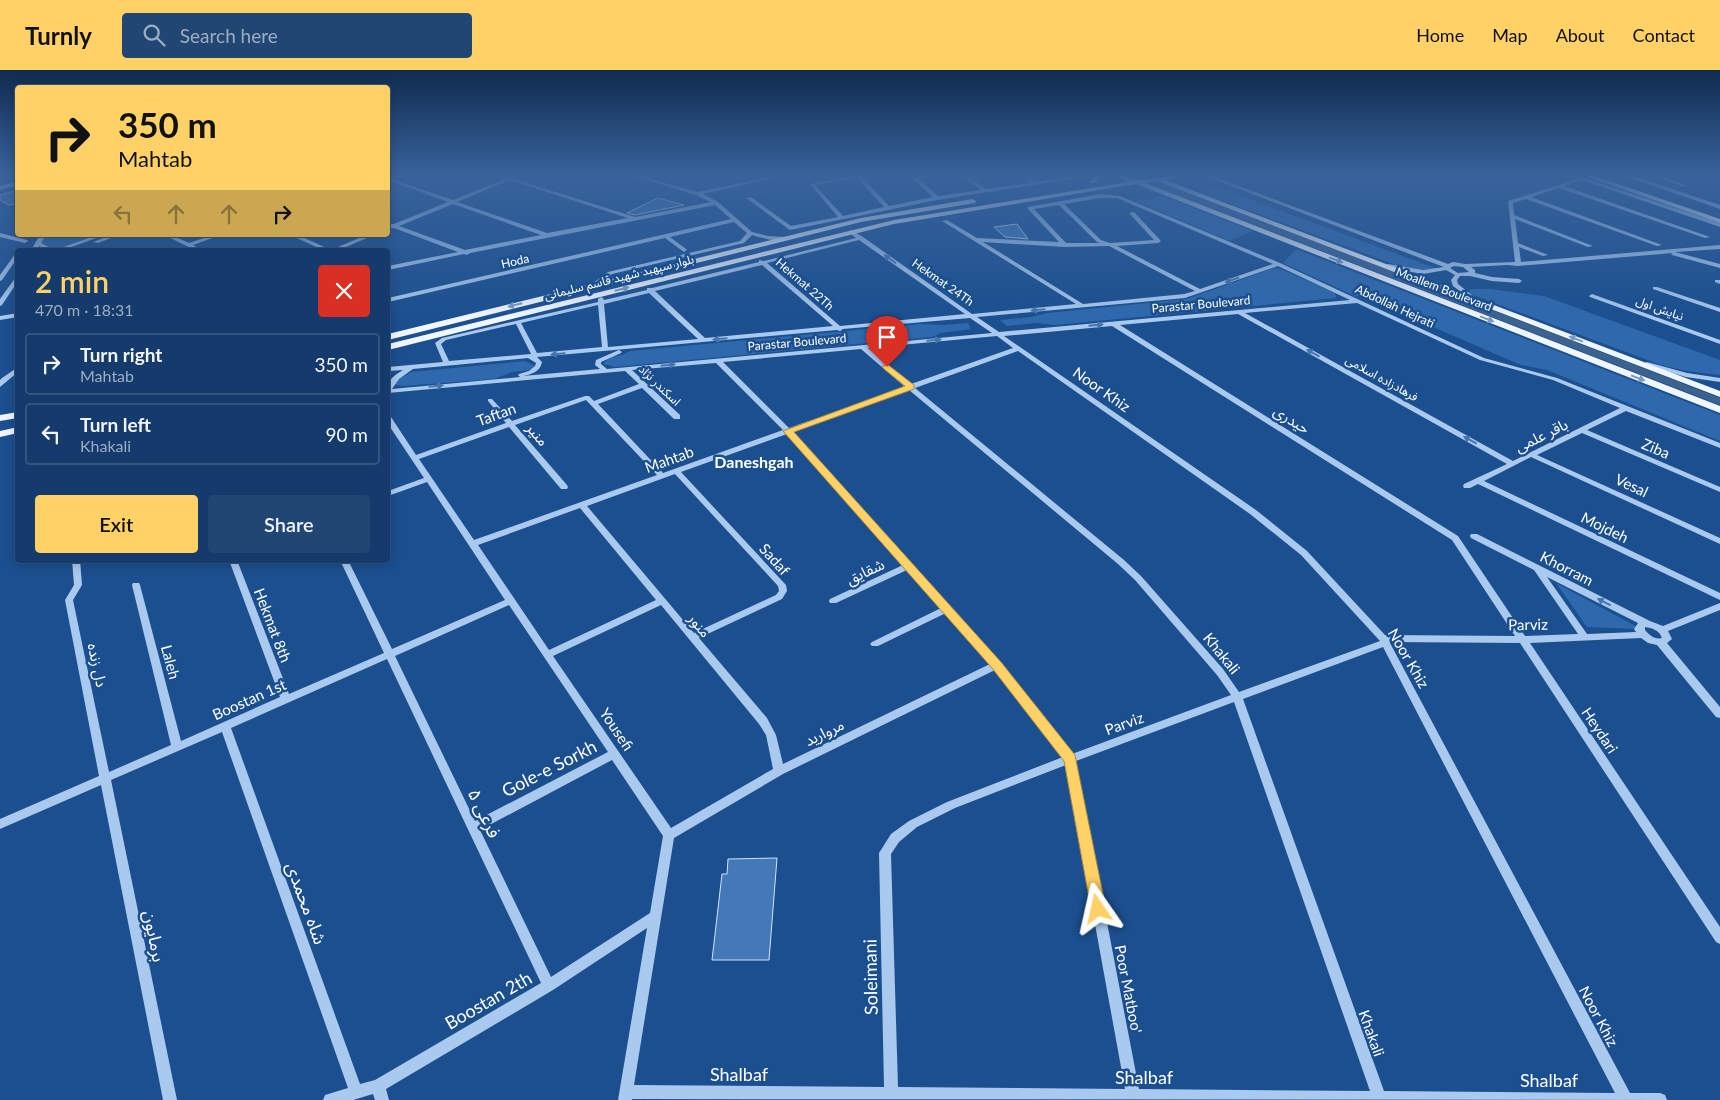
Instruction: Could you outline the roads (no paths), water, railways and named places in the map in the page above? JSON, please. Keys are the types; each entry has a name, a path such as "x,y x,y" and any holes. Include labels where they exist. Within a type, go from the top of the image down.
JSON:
{"main road":[{"name":"بلوار سپهبد شهید قاسم سلیمانی","path":"390,336 849,223"},
{"name":"بلوار سپهبد شهید قاسم سلیمانی","path":"390,347 890,223"},
{"name":"Moallem Boulevard","path":"1242,223 1720,410"},
{"name":"Moallem Boulevard","path":"1272,223 1720,394"},
{"path":"884,224 909,227"},
{"path":"1,419 15,416"},
{"path":"1,433 15,431"}],"street":[{"path":"390,227 399,223"},
{"path":"513,223 547,235"},
{"path":"390,268 613,223"},
{"name":"Hoda","path":"390,300 723,223"},
{"path":"739,223 750,232 768,238 785,238"},
{"path":"783,223 790,228 813,223"},
{"path":"948,223 1083,306"},
{"name":"Abdollah Hejrati","path":"1044,223 1065,245"},
{"path":"1081,223 1099,241 1111,244 1200,291"},
{"path":"977,240 1091,246 1158,241 1141,223"},
{"name":"Abdollah Hejrati","path":"1180,223 1278,264 1482,359 1555,378 1720,446"},
{"path":"1332,223 1448,267 1459,274 1515,268 1518,264 1513,223"},
{"path":"1530,223 1590,246"},
{"path":"1599,223 1660,245"},
{"path":"1667,223 1708,237"},
{"path":"390,224 467,253"},
{"path":"804,225 812,232"},
{"path":"592,286 610,274 742,242 748,237 750,232"},
{"name":"Hekmat 24Th","path":"851,232 998,334"},
{"path":"0,235 25,241"},
{"path":"20,248 28,237"},
{"path":"35,248 42,237"},
{"path":"63,248 90,237"},
{"path":"78,248 110,237"},
{"path":"171,237 195,248"},
{"path":"189,245 212,237"},
{"path":"297,237 323,248"},
{"path":"339,248 366,237"},
{"path":"668,237 684,250"},
{"path":"447,364 438,343 444,339 652,291 861,238"},
{"path":"38,244 47,248"},
{"path":"1516,244 1545,255"},
{"path":"1383,265 1414,271 1448,267 1457,264 1465,266 1518,264 1720,247"},
{"path":"1666,252 1720,266"},
{"path":"0,279 15,256"},
{"name":"Hekmat 22Th","path":"755,256 840,328"},
{"name":"Parastar Boulevard","path":"390,369 1185,296 1278,264"},
{"path":"1465,266 1472,273 1492,279 1519,281"},
{"path":"7,269 15,268"},
{"path":"1459,274 1454,280 1455,285 1476,301"},
{"path":"0,304 15,281"},
{"path":"644,283 704,341"},
{"path":"1655,288 1720,310"},
{"path":"601,294 605,350"},
{"name":"نیایش اول","path":"1592,296 1720,342"},
{"name":"Parastar Boulevard","path":"390,391 1358,301"},
{"name":"فرهادزاده اسلامی","path":"1239,312 1513,464"},
{"path":"0,318 15,316"},
{"path":"501,380 536,370 539,362 533,356 518,323"},
{"name":"حیدری","path":"1114,324 1455,538 1522,640"},
{"name":"Noor Khiz","path":"998,334 1253,512 1304,553 1384,640 1626,1100"},
{"path":"606,371 598,366 598,361 601,358 633,347"},
{"name":"Khakali","path":"862,347 1138,578 1220,672 1237,697 1380,1099"},
{"name":"Mahtab","path":"472,544 1017,348"},
{"path":"1624,358 1686,375 1720,380"},
{"name":"Poor Matboo'","path":"717,360 788,431 997,665 1070,759 1134,1098"},
{"path":"390,383 398,376 417,367"},
{"name":"اسکندر نژاد","path":"627,369 677,417"},
{"path":"0,385 4,379 15,371"},
{"path":"643,384 594,403 662,476"},
{"name":"Taftan","path":"414,458 587,397 594,403"},
{"name":"منیر","path":"490,400 564,487"},
{"name":"باقر علمی","path":"1467,486 1626,408"},
{"name":"Yousefi","path":"390,422 669,835"},
{"name":"Ziba","path":"1582,430 1720,490"},
{"name":"Vesal","path":"1532,455 1720,541"},
{"name":"Sadaf","path":"676,471 782,585 783,591 779,597 693,637"},
{"path":"390,493 428,479"},
{"name":"Mojdeh","path":"1478,481 1720,598"},
{"name":"منور","path":"582,505 763,721 771,735 779,771"},
{"name":"Khorram","path":"1474,536 1662,630"},
{"name":"دل زنده","path":"76,563 78,585 69,600 106,778"},
{"name":"Hekmat 8th","path":"234,563 286,699"},
{"name":"فرعی ۵","path":"345,563 549,986"},
{"name":"شقایق","path":"833,601 908,566"},
{"path":"1536,568 1585,638"},
{"name":"Laleh","path":"136,586 178,747"},
{"path":"548,655 662,600"},
{"name":"Boostan 1st","path":"0,824 511,602"},
{"path":"1660,642 1667,639 1662,630 1720,606"},
{"path":"875,644 947,610"},
{"path":"1647,624 1639,626 1643,635 1660,642 1720,714"},
{"name":"Parviz","path":"885,853 895,838 913,824 951,805 1384,640 1522,640 1643,635"},
{"name":"Heydari","path":"1522,640 1720,938"},
{"name":"مروارید","path":"669,835 779,771 997,665"},
{"name":"شاه محمدی","path":"225,726 356,1092"},
{"name":"Gole-e Sorkh","path":"473,828 614,754"},
{"name":"برمایون","path":"106,778 170,1100"},
{"path":"626,1096 669,835"},
{"name":"Soleimani","path":"885,853 890,1097"},
{"name":"Boostan 2th","path":"330,1100 378,1086 549,986 656,916"},
{"path":"378,1086 382,1100"},
{"name":"Shalbaf","path":"626,1096 1660,1100"}],"waterway":[{"path":"1258,223 1720,402"}],"district":[{"name":"Daneshgah","path":"754,461"}]}
